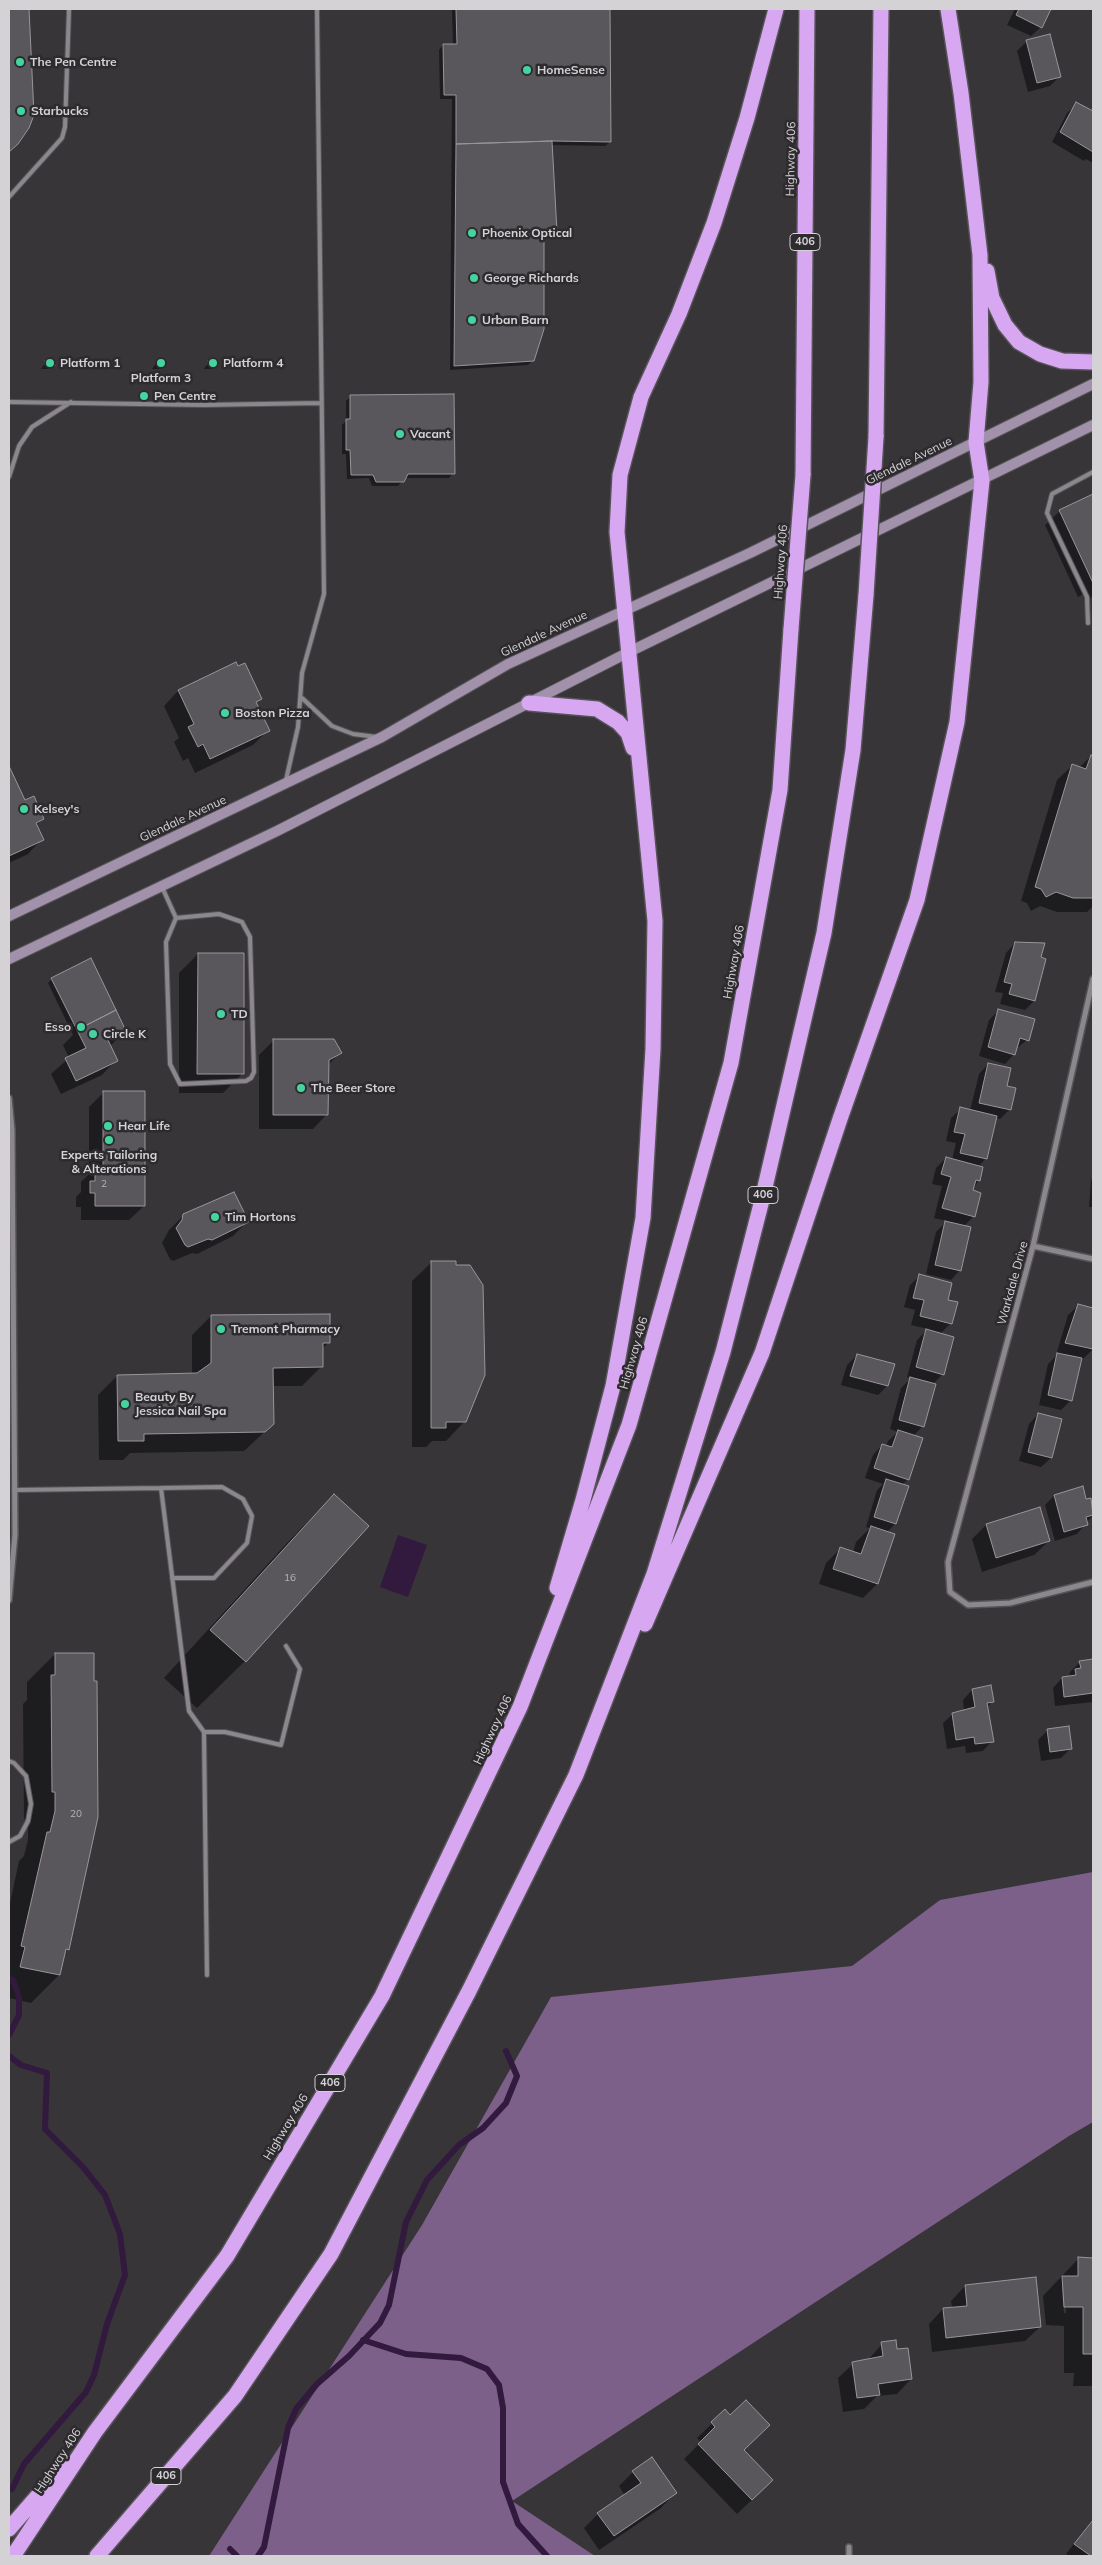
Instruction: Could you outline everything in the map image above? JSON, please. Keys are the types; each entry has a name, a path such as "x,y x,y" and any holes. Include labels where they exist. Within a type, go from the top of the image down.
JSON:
{"highway":[{"path":"520,1708 583,1500 613,1386 643,1218 653,1049 655,921 641,771 630,681 629,652 617,532 620,475 641,397 679,314 714,223 747,118 776,9"},
{"name":"Highway 406","path":"13,2556 95,2432 227,2256 377,2005 520,1708 629,1425 731,1063 780,790 803,475 807,9"},
{"name":"406","path":"97,2556 235,2396 330,2254 469,1991 576,1776 654,1574 723,1352 762,1200 824,934 852,750 866,595 876,437 881,9"},
{"path":"576,1776 676,1554 762,1353 840,1119 917,900 957,722 982,481 976,442 981,382 980,255 962,93 948,9"},
{"path":"973,192 992,298 1004,326 1018,342 1040,354 1062,361 1093,362"},
{"path":"529,703 597,709 618,722 628,733 641,771"},
{"path":"110,2556 235,2396"},
{"path":"9,2529 95,2432"}],"main road":[{"name":"Glendale Avenue","path":"9,916 382,738 508,664 750,553 1093,384"},
{"path":"9,958 162,887 629,652 982,481 1093,425"}],"street":[{"name":"Warkdale Drive","path":"1093,979 1033,1246 948,1562 950,1592 968,1605 1010,1604 1093,1582"},
{"path":"9,1098 12,1130 10,1300 15,1535 9,1600"},
{"path":"1033,1246 1093,1259"},
{"path":"849,2547 849,2556"}],"lane":[{"path":"9,197 62,138 64,132 67,112 65,77 68,9"},
{"path":"285,785 296,743 302,698 302,673 324,594 320,403 317,9"},
{"path":"9,402 72,401 204,405 320,403"},
{"path":"9,477 19,446 32,427 72,401"},
{"path":"1088,623 1087,597 1047,513 1052,494 1093,472"},
{"path":"302,698 332,726 353,734 382,738"},
{"path":"162,887 176,918 166,942 170,1064 180,1084 246,1081 251,1078 254,1072 250,937 242,922 220,914 176,918"},
{"path":"14,1490 222,1487 243,1499 252,1516 247,1543 214,1578 172,1578"},
{"path":"161,1488 188,1711 204,1732 207,1975"},
{"path":"204,1732 225,1732 281,1745 300,1669 286,1646"},
{"path":"9,1761 14,1763 26,1776 31,1804 28,1821 20,1836 9,1842"}],"shaded area":[{"path":"398,1535 427,1545 408,1597 380,1587"},
{"path":"1093,1872 1093,2122 512,2501 595,2556 209,2556 422,2225 551,1997 852,1966 940,1900"}],"building":[{"name":"The Pen Centre","path":"9,9 29,9 34,115 29,128 18,144 9,152"},
{"name":"HomeSense","path":"456,9 610,9 611,142 552,141 456,144 456,95 444,95 443,44 457,44"},
{"path":"1019,9 1051,9 1042,28 1016,15"},
{"path":"1050,34 1061,77 1037,83 1026,40"},
{"path":"1076,102 1093,111 1093,152 1060,132"},
{"path":"552,141 557,232 544,231 544,329 534,361 454,366 456,144"},
{"name":"Platform 1","path":"45,361 54,361 55,366 45,365"},
{"name":"Platform 4","path":"208,361 218,361 217,365 208,365"},
{"name":"Vacant","path":"454,394 455,474 408,474 404,482 376,482 373,475 351,475 350,450 346,450 346,419 350,419 350,395"},
{"path":"1093,494 1093,583 1059,510"},
{"name":"Boston Pizza","path":"236,662 238,666 245,663 262,699 256,702 270,731 210,759 203,744 198,747 188,727 194,724 178,690"},
{"path":"1091,755 1093,756 1093,898 1073,898 1056,892 1046,897 1041,889 1035,887 1072,764 1086,769"},
{"name":"Kelsey's","path":"9,766 25,800 34,796 44,819 36,823 44,840 9,856"},
{"path":"1015,942 1045,943 1041,957 1046,959 1035,1001 1009,994 1012,984 1004,982"},
{"name":"TD","path":"198,953 244,953 244,1074 197,1074"},
{"path":"91,958 116,1010 77,1030 51,978"},
{"path":"998,1009 1035,1019 1029,1041 1020,1038 1015,1055 988,1047"},
{"path":"116,1010 126,1031 108,1040 118,1061 76,1081 65,1058 86,1048 77,1030"},
{"name":"The Beer Store","path":"273,1039 334,1039 342,1053 329,1060 328,1115 273,1115"},
{"path":"988,1063 1011,1068 1007,1086 1016,1088 1011,1110 979,1103"},
{"path":"103,1091 145,1091 145,1206 95,1206 95,1193 90,1193 90,1181 95,1181 95,1166 103,1166"},
{"path":"960,1107 997,1116 987,1159 960,1153 965,1134 954,1132"},
{"path":"946,1157 983,1167 980,1181 976,1180 973,1190 981,1193 975,1217 942,1208 951,1177 941,1174"},
{"name":"Tim Hortons","path":"234,1192 249,1222 212,1240 208,1239 188,1247 185,1245 176,1228 182,1220 183,1214"},
{"path":"945,1221 971,1227 961,1271 935,1265"},
{"path":"431,1261 456,1261 456,1265 470,1265 483,1285 485,1375 466,1422 446,1422 446,1428 431,1428"},
{"path":"919,1274 952,1283 948,1300 958,1302 952,1324 920,1316 924,1300 913,1298"},
{"path":"1078,1304 1093,1308 1093,1349 1065,1343"},
{"path":"330,1314 330,1343 323,1343 323,1367 273,1368 274,1424 265,1432 144,1434 144,1441 118,1441 117,1375 197,1373 211,1363 211,1315"},
{"path":"926,1329 954,1337 944,1375 916,1367"},
{"path":"1057,1353 1082,1358 1072,1401 1048,1395"},
{"path":"857,1354 895,1364 888,1386 850,1376"},
{"path":"910,1377 936,1384 924,1427 899,1420"},
{"path":"1038,1413 1062,1419 1052,1458 1028,1452"},
{"path":"898,1430 923,1438 909,1480 874,1468 882,1444 892,1447"},
{"path":"886,1479 909,1486 896,1524 874,1517"},
{"path":"1083,1486 1086,1499 1091,1498 1093,1515 1086,1517 1088,1525 1064,1532 1054,1495"},
{"path":"334,1494 369,1526 246,1662 210,1630"},
{"path":"1040,1507 1050,1541 996,1558 986,1524"},
{"path":"871,1526 895,1534 878,1584 833,1569 840,1547 861,1554"},
{"path":"55,1653 94,1653 94,1681 97,1681 98,1817 69,1950 66,1949 60,1975 20,1967 25,1947 21,1946 47,1832 50,1832 55,1811 55,1792 52,1792 51,1675 55,1675"},
{"path":"1093,1659 1093,1693 1064,1697 1062,1677 1076,1675 1075,1669 1081,1668 1079,1661"},
{"path":"991,1685 994,1702 987,1703 994,1742 975,1744 974,1737 956,1740 952,1713 975,1707 972,1689"},
{"path":"1069,1726 1072,1749 1050,1752 1047,1729"},
{"path":"1078,2257 1093,2258 1093,2354 1083,2354 1083,2307 1064,2307 1062,2276 1078,2276"},
{"path":"1036,2277 1041,2327 946,2338 943,2308 967,2306 965,2285"},
{"path":"896,2340 897,2349 908,2348 912,2379 878,2384 880,2395 857,2398 852,2362 883,2356 881,2342"},
{"path":"746,2400 770,2425 744,2450 773,2480 752,2500 698,2444 715,2427 711,2422 725,2409 730,2415"},
{"path":"652,2457 677,2493 614,2536 597,2513 641,2483 632,2471"},
{"path":"1093,2520 1093,2556 1091,2556 1074,2544"}],"waterway":[{"path":"9,1979 13,1980 19,1997 19,2015 9,2035"},
{"path":"258,2556 264,2547 288,2428 296,2409 317,2384 349,2356 380,2323 389,2305 406,2222 427,2180 459,2145 483,2128 506,2103 517,2076 506,2051"},
{"path":"9,2056 21,2065 47,2073 45,2129 83,2167 105,2195 120,2234 125,2275 107,2324 94,2375 86,2392 24,2464 12,2489"},
{"path":"363,2340 406,2354 461,2358 487,2369 499,2385 503,2408 503,2482 518,2524 547,2556"},
{"path":"230,2549 237,2556"}],"place":[{"name":"The Pen Centre","path":"20,62"},
{"name":"HomeSense","path":"527,70"},
{"name":"Starbucks","path":"21,111"},
{"name":"Phoenix Optical","path":"472,233"},
{"name":"George Richards","path":"474,278"},
{"name":"Urban Barn","path":"472,320"},
{"name":"Platform 1","path":"50,363"},
{"name":"Platform 3","path":"161,363"},
{"name":"Platform 4","path":"213,363"},
{"name":"Pen Centre","path":"144,396"},
{"name":"Vacant","path":"400,434"},
{"name":"Boston Pizza","path":"225,713"},
{"name":"Kelsey's","path":"24,809"},
{"name":"TD","path":"221,1014"},
{"name":"Esso","path":"81,1027"},
{"name":"Circle K","path":"93,1034"},
{"name":"The Beer Store","path":"301,1088"},
{"name":"Hear Life","path":"108,1126"},
{"name":"Experts Tailoring & Alterations","path":"109,1140"},
{"name":"Tim Hortons","path":"215,1217"},
{"name":"Tremont Pharmacy","path":"221,1329"},
{"name":"Beauty By Jessica Nail Spa","path":"125,1404"}]}
